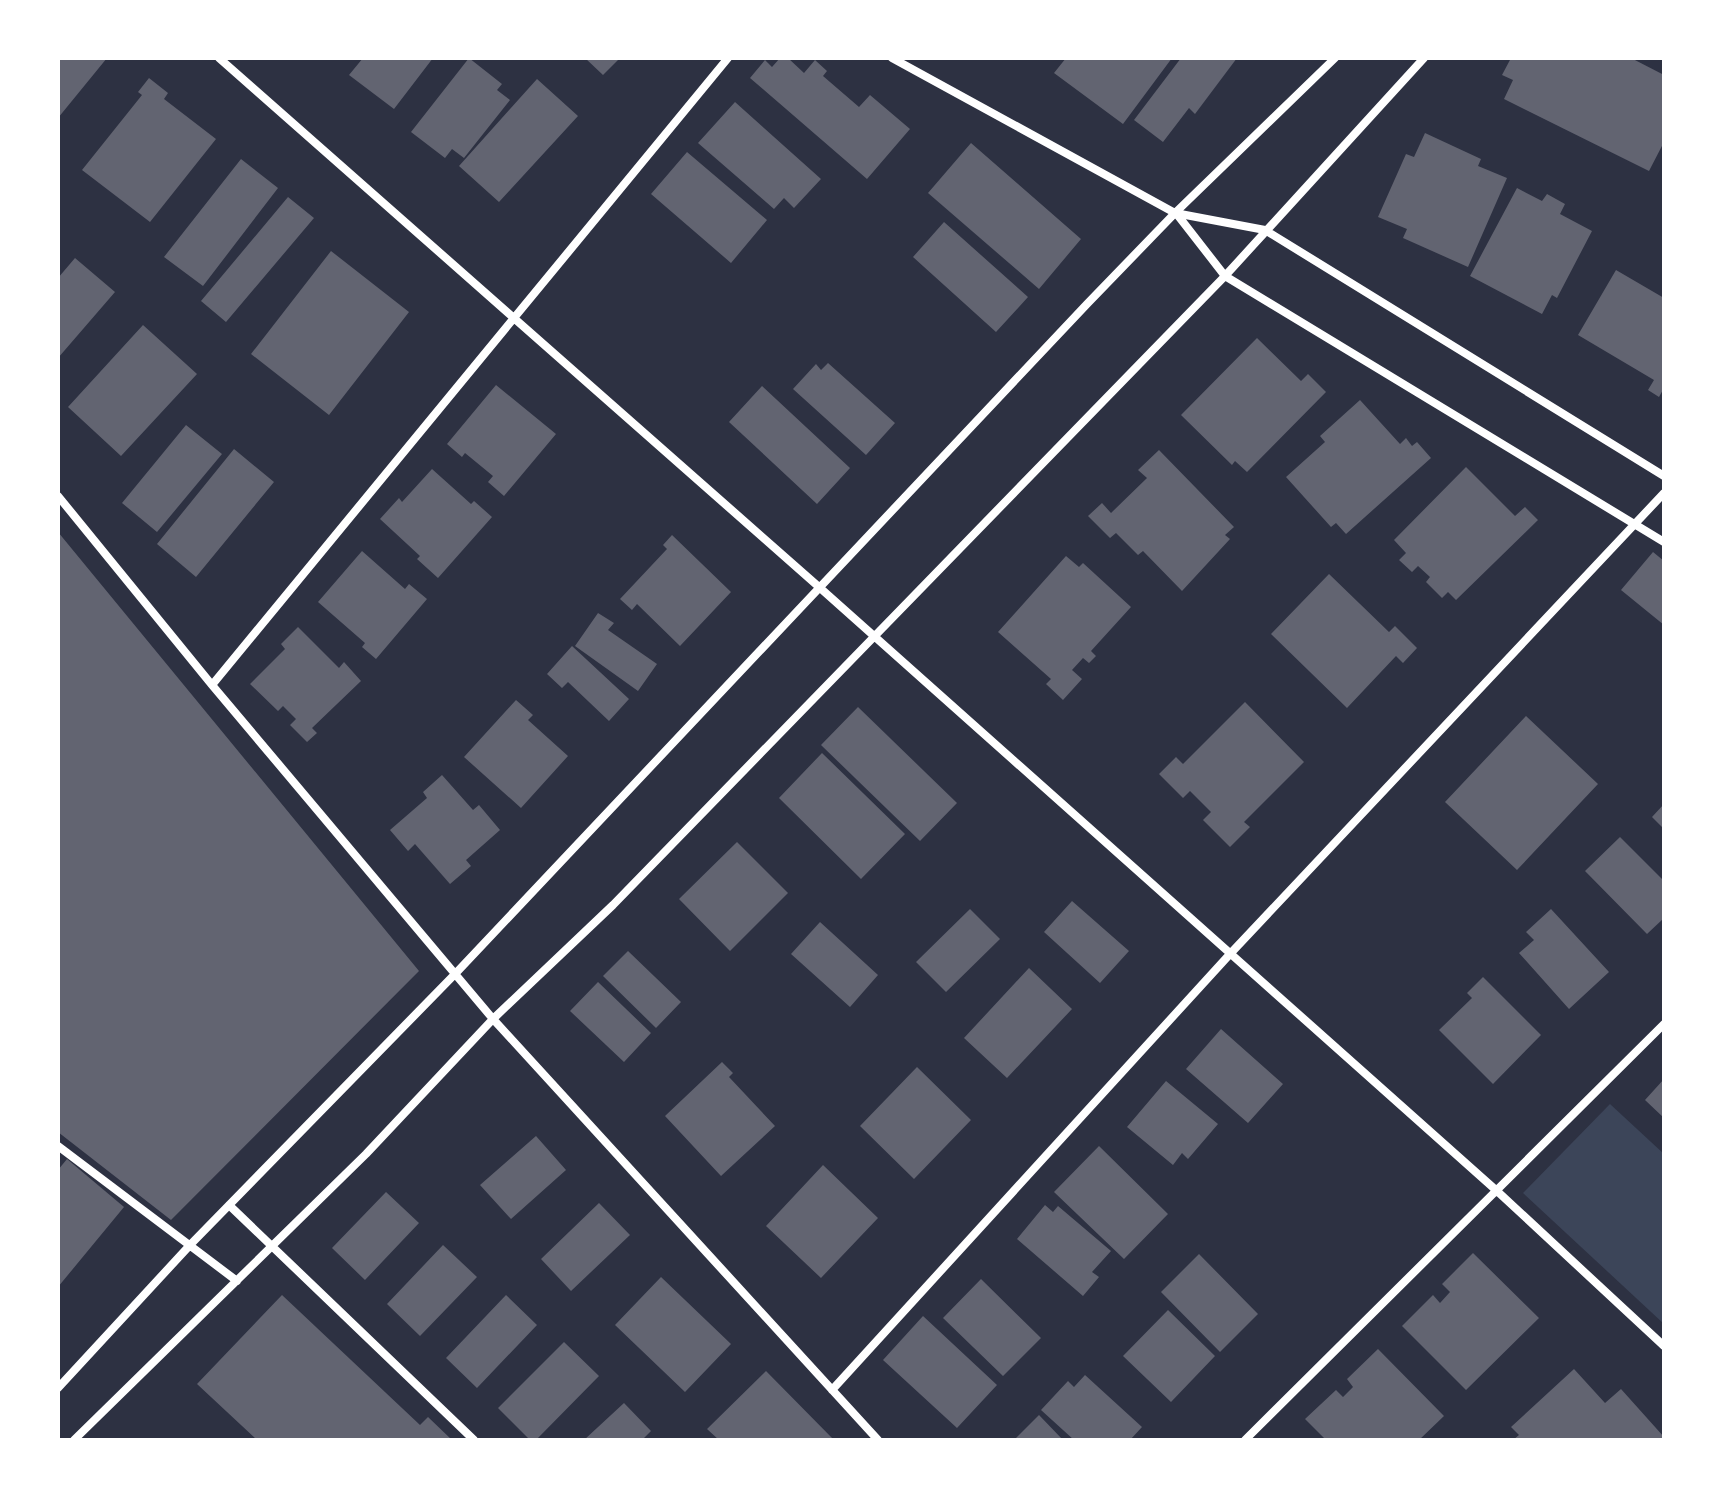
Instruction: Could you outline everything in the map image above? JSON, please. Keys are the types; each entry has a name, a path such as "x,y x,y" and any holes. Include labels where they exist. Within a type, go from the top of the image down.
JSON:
{"street":[{"path":"219,58 1497,1191 1664,1346"},
{"path":"212,685 728,58"},
{"path":"892,58 1175,213 1265,230 1664,476"},
{"path":"58,1388 191,1244 456,973 1175,213 1335,58"},
{"path":"74,1440 366,1154 493,1019 613,905 1225,276 1424,58"},
{"path":"1175,213 1225,276 1664,542"},
{"path":"832,1390 1230,954 1664,493"},
{"path":"58,496 212,685 493,1019 878,1440"},
{"path":"1245,1440 1664,1024"},
{"path":"58,1146 237,1281"},
{"path":"229,1205 474,1440"}],"shaded area":[{"path":"1610,1104 1664,1154 1664,1324 1523,1193"}],"building":[{"path":"58,58 107,58 58,118"},
{"path":"363,58 433,58 394,109 349,75"},
{"path":"469,58 502,84 497,90 510,100 464,158 452,149 445,158 411,132"},
{"path":"585,58 620,58 603,75"},
{"path":"780,58 788,58 804,73 815,60 827,71 823,76 859,107 870,95 910,129 867,179 750,78 765,60 772,67"},
{"path":"1066,58 1172,58 1123,124 1054,73"},
{"path":"1181,58 1237,58 1195,114 1189,108 1163,142 1134,120"},
{"path":"1511,58 1631,58 1664,75 1664,142 1649,171 1504,99 1513,80 1502,75"},
{"path":"149,78 168,93 164,99 216,139 150,222 82,170 142,95 138,92"},
{"path":"537,79 578,116 499,202 459,166"},
{"path":"735,102 821,179 794,208 784,198 774,209 698,143"},
{"path":"1425,133 1481,159 1478,166 1507,178 1468,267 1403,238 1407,229 1378,217 1406,154 1414,157"},
{"path":"971,143 1081,239 1039,289 928,193"},
{"path":"687,152 767,220 731,263 651,194"},
{"path":"241,159 278,188 203,286 164,257"},
{"path":"1517,188 1542,201 1547,194 1565,204 1560,214 1592,231 1557,298 1552,295 1542,314 1470,276"},
{"path":"288,197 314,218 226,322 201,301"},
{"path":"944,222 1028,297 996,332 913,257"},
{"path":"331,251 409,312 329,415 251,354"},
{"path":"75,258 115,292 58,358 58,278"},
{"path":"1616,270 1664,298 1664,388 1659,397 1648,390 1654,380 1578,335"},
{"path":"143,325 197,374 121,456 68,407"},
{"path":"1257,338 1301,381 1308,374 1326,392 1247,472 1235,461 1232,465 1181,415"},
{"path":"828,363 895,423 866,455 793,389 816,364 821,370"},
{"path":"496,385 556,434 504,496 488,482 493,476 465,453 462,457 447,444"},
{"path":"762,386 850,468 817,504 729,422"},
{"path":"1360,400 1400,444 1406,438 1412,446 1417,442 1431,458 1346,534 1336,523 1331,527 1286,477 1325,442 1320,436"},
{"path":"186,425 222,454 157,532 122,503"},
{"path":"234,449 274,482 196,577 157,544"},
{"path":"1159,450 1234,527 1225,535 1230,539 1182,591 1143,551 1138,555 1116,533 1110,538 1088,516 1102,503 1111,513 1147,478 1138,470"},
{"path":"1466,467 1515,516 1525,507 1538,520 1456,600 1448,592 1442,598 1426,582 1430,577 1418,566 1412,572 1399,560 1406,553 1394,540"},
{"path":"432,469 471,504 474,501 492,517 438,578 417,559 420,556 380,519 399,498 402,502"},
{"path":"58,532 419,971 171,1220 58,1132"},
{"path":"672,535 731,592 680,646 637,604 632,610 620,599 667,549 663,545"},
{"path":"362,551 405,589 409,584 427,599 376,659 362,647 365,643 318,602"},
{"path":"1653,552 1664,561 1664,625 1621,590"},
{"path":"1066,556 1079,567 1083,563 1131,607 1091,651 1096,656 1089,663 1083,658 1072,670 1082,679 1063,700 1046,684 1051,679 998,632"},
{"path":"1329,574 1389,632 1395,626 1417,648 1403,663 1396,656 1347,708 1271,634"},
{"path":"598,613 614,623 608,630 657,664 638,691 575,646"},
{"path":"298,627 339,668 344,662 361,681 312,728 317,733 307,742 290,725 296,719 283,706 278,711 250,684 285,649 281,644"},
{"path":"572,646 629,699 609,721 568,682 562,688 547,674"},
{"path":"516,700 533,715 528,720 568,756 521,808 464,757"},
{"path":"1245,702 1304,762 1244,822 1250,827 1230,847 1203,820 1211,812 1190,791 1183,798 1159,774 1176,757 1183,764"},
{"path":"858,707 957,803 920,841 821,745"},
{"path":"1526,716 1598,784 1517,870 1445,802"},
{"path":"822,753 905,834 861,879 779,798"},
{"path":"442,775 473,810 479,805 500,830 466,860 471,866 450,884 415,844 408,851 390,830 427,798 423,792"},
{"path":"1664,804 1664,829 1652,817"},
{"path":"1620,837 1664,881 1664,918 1647,934 1585,871"},
{"path":"737,842 788,893 730,951 679,899"},
{"path":"1072,901 1129,951 1100,983 1044,932"},
{"path":"970,909 1000,939 946,992 916,962"},
{"path":"1551,909 1609,972 1569,1009 1519,953 1534,940 1526,932"},
{"path":"820,922 878,975 850,1007 791,954"},
{"path":"628,951 681,1002 656,1028 603,976"},
{"path":"1029,968 1072,1009 1007,1078 964,1038"},
{"path":"1483,977 1541,1035 1493,1084 1439,1030 1472,998 1467,993"},
{"path":"598,982 651,1033 624,1062 570,1011"},
{"path":"1221,1029 1283,1084 1248,1123 1186,1069"},
{"path":"722,1062 733,1073 729,1077 775,1126 721,1176 665,1116"},
{"path":"917,1067 971,1120 914,1179 860,1126"},
{"path":"1664,1079 1664,1118 1645,1100"},
{"path":"1166,1081 1218,1124 1188,1159 1182,1153 1173,1165 1127,1127"},
{"path":"536,1136 566,1170 511,1219 480,1185"},
{"path":"1099,1146 1168,1214 1124,1259 1054,1192"},
{"path":"67,1159 124,1207 58,1287 58,1170"},
{"path":"823,1165 878,1218 821,1278 766,1226"},
{"path":"386,1192 419,1223 365,1280 332,1248"},
{"path":"599,1203 630,1235 571,1291 541,1259"},
{"path":"1045,1205 1053,1212 1058,1206 1111,1251 1092,1272 1099,1277 1083,1296 1017,1239"},
{"path":"443,1245 477,1277 420,1336 387,1304"},
{"path":"1473,1253 1539,1318 1466,1390 1402,1326 1433,1295 1440,1303 1450,1292 1442,1284"},
{"path":"1199,1254 1258,1314 1220,1352 1161,1292"},
{"path":"661,1277 731,1344 685,1392 615,1325"},
{"path":"981,1279 1041,1338 1003,1376 943,1318"},
{"path":"282,1295 420,1425 428,1417 452,1440 257,1440 197,1384"},
{"path":"506,1295 537,1325 477,1388 446,1358"},
{"path":"1168,1310 1215,1356 1171,1402 1123,1356"},
{"path":"923,1316 997,1385 957,1428 883,1360"},
{"path":"564,1342 599,1376 536,1440 530,1440 498,1408"},
{"path":"1378,1349 1444,1416 1419,1440 1326,1440 1305,1419 1336,1390 1343,1397 1353,1387 1347,1379"},
{"path":"1574,1369 1605,1403 1621,1389 1664,1440 1513,1440 1519,1435 1511,1427"},
{"path":"766,1371 834,1440 719,1440 707,1429"},
{"path":"1085,1375 1142,1427 1130,1440 1074,1440 1041,1410 1068,1381 1074,1387"},
{"path":"624,1403 651,1431 642,1440 584,1440"},
{"path":"1039,1415 1063,1440 1014,1440"}]}
